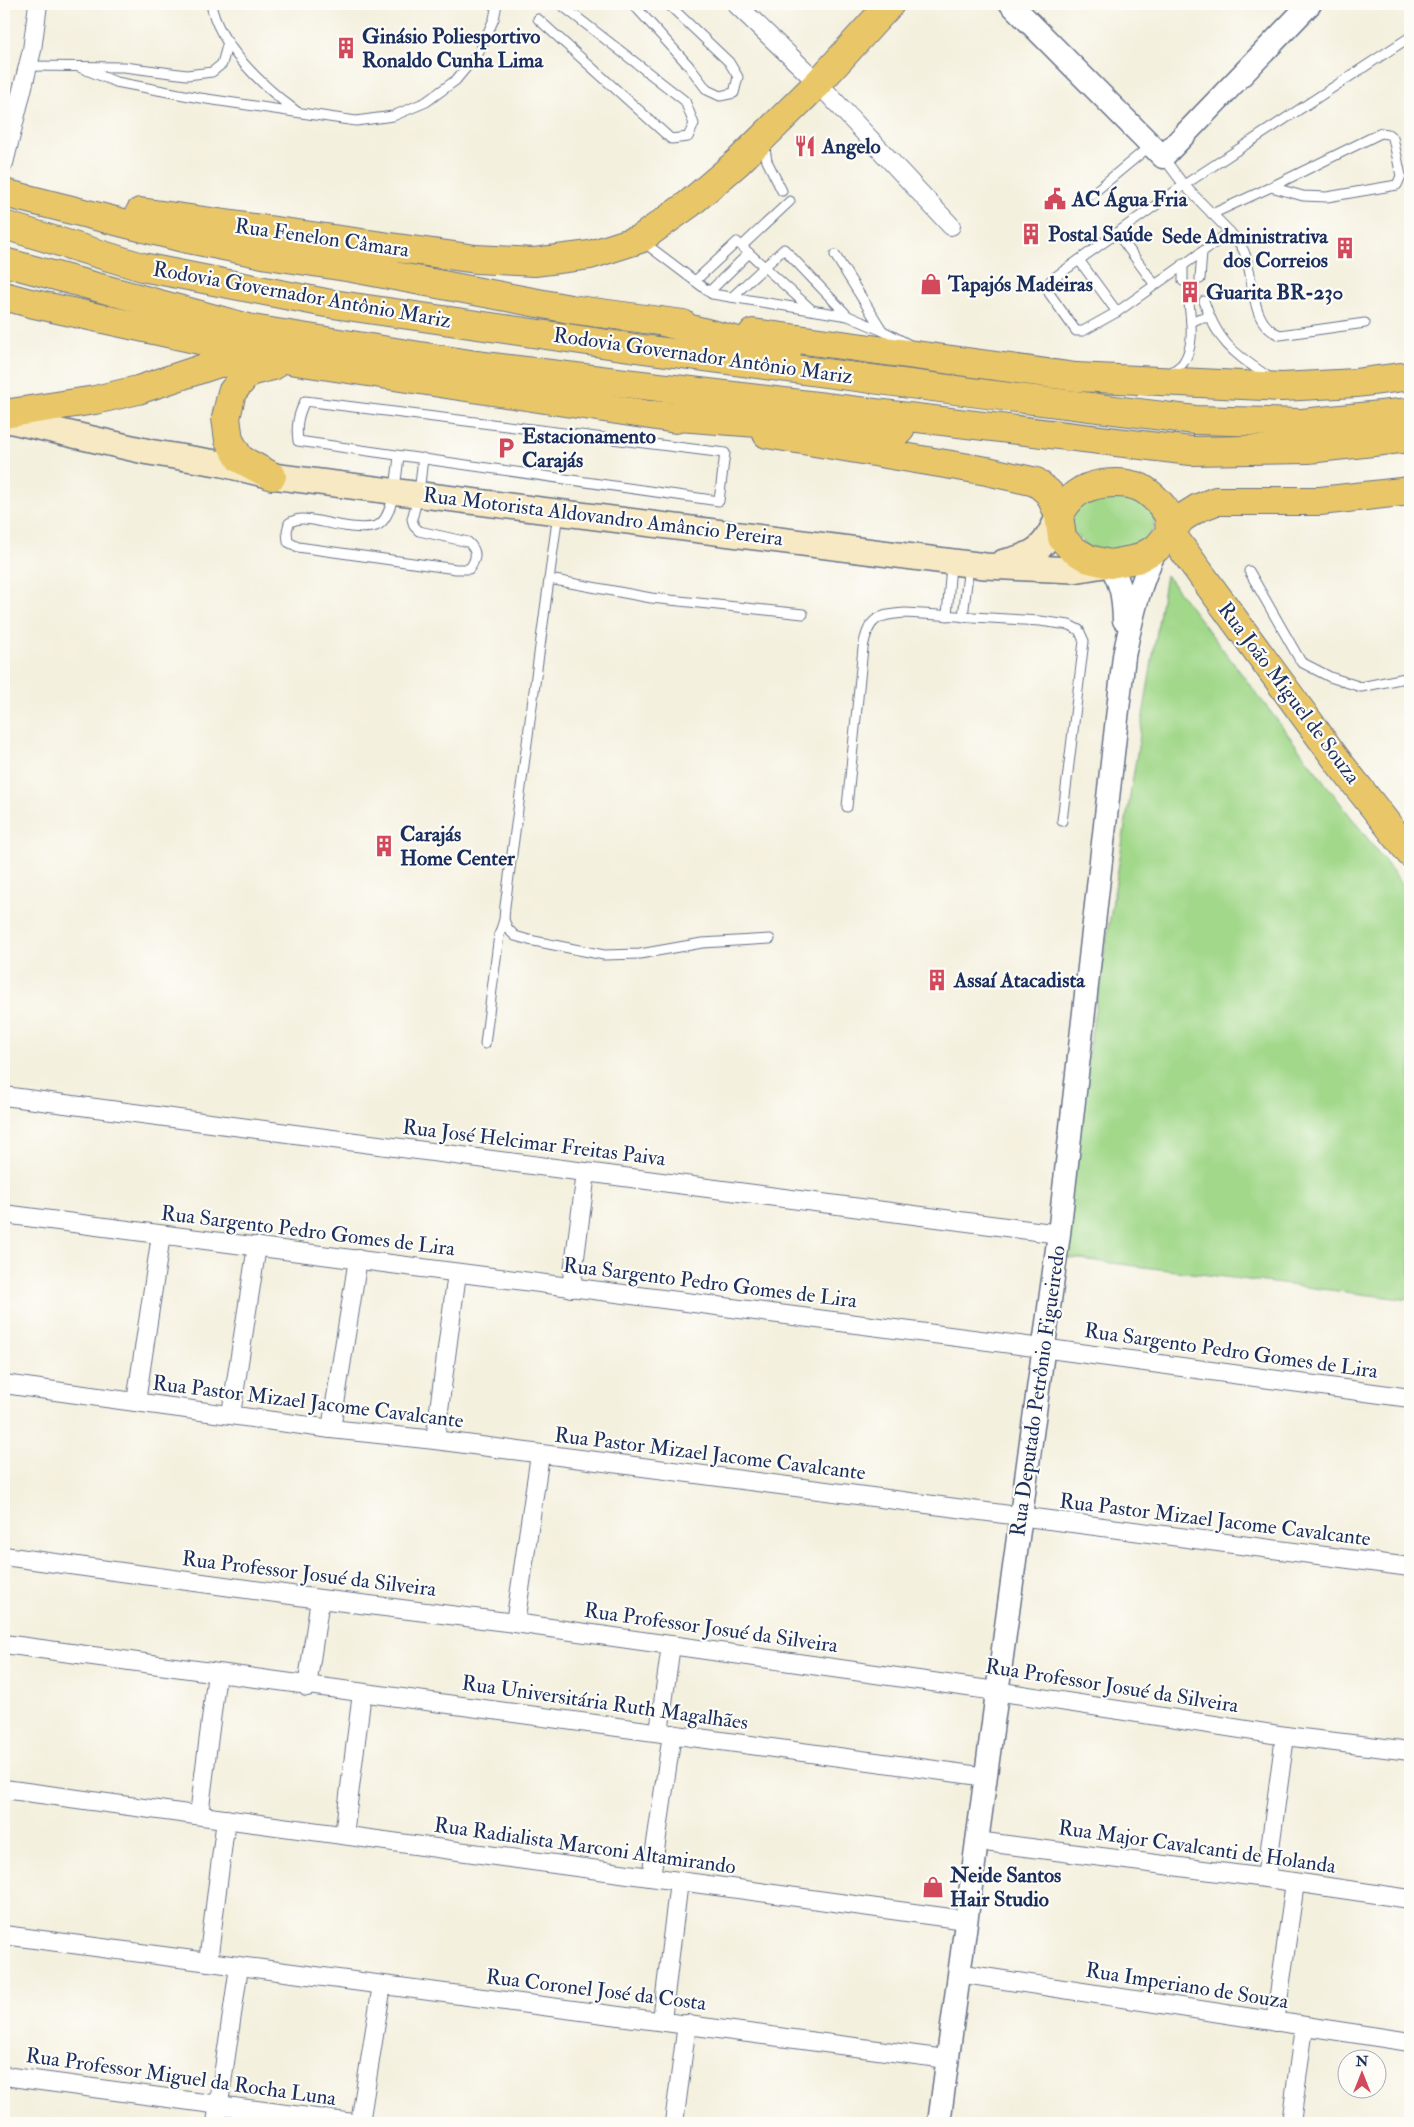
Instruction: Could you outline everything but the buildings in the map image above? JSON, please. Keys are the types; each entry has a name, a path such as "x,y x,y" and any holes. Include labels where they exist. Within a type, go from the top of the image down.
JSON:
{"main road":[{"name":"Rua Fenelon Câmara","path":"4,193 476,259 534,262 590,254 640,239 688,204 738,162 818,83 890,4"},
{"path":"4,193 183,238 570,309 1076,377 1282,386 1356,383 1410,376"},
{"name":"Rodovia Governador Antônio Mariz","path":"4,225 142,267 326,303 643,349 1195,420 1302,423 1410,412"},
{"name":"Rodovia Governador Antônio Mariz","path":"4,262 261,331 476,365 1191,451 1308,449 1410,438"},
{"path":"4,296 76,314 296,361 652,415 978,469 1036,482 1049,493 1059,515 1062,538 1072,549 1089,559 1110,564 1137,559 1164,540 1182,518 1198,508 1216,501 1320,501 1410,491"},
{"path":"659,320 739,342 989,395"},
{"path":"4,414 33,408 95,400 138,390 218,363 296,361"},
{"path":"272,476 240,459 229,440 226,418 232,392 249,372 296,361"},
{"name":"Rua Motorista Aldovandro Amâncio Pereira","path":"4,401 152,438 192,451 223,464"},
{"path":"652,415 862,431 1009,429"},
{"name":"Rua Motorista Aldovandro Amâncio Pereira","path":"4,419 149,452 223,464 272,476 419,493 968,564 1074,570 1110,564"},
{"path":"1059,515 1066,503 1077,493 1092,487 1109,483 1136,486 1156,499 1168,515 1164,540"},
{"name":"Rua Motorista Aldovandro Amâncio Pereira","path":"968,564 1015,560 1036,551 1050,536 1059,515"},
{"name":"Rua João Miguel de Souza","path":"1164,540 1410,853"}],"street":[{"path":"4,162 7,138 28,66 38,4"},
{"path":"736,4 818,83 951,226"},
{"path":"1010,4 1157,151 1306,5"},
{"name":"Rua Deputado Petrônio Figueiredo","path":"939,2123 946,2059 1059,1234 1124,656 1135,603 1145,571 1164,540"},
{"name":"Rua Deputado Petrônio Figueiredo","path":"1110,564 1120,582 1123,594 1124,656"},
{"name":"Rua José Helcimar Freitas Paiva","path":"4,1096 1059,1234"},
{"path":"571,1288 586,1173"},
{"name":"Rua Sargento Pedro Gomes de Lira","path":"4,1214 358,1258 571,1288 1042,1348 1410,1398"},
{"path":"136,1402 161,1234"},
{"path":"231,1414 257,1246"},
{"path":"331,1429 358,1258"},
{"path":"436,1440 457,1272"},
{"name":"Rua Pastor Mizael Jacome Cavalcante","path":"4,1384 331,1429 436,1440 1021,1518 1410,1567"},
{"path":"515,1623 540,1455"},
{"name":"Rua Professor Josué da Silveira","path":"4,1556 320,1599 515,1623 996,1691 1285,1736 1410,1751"},
{"path":"307,1686 320,1599"},
{"name":"Rua Universitária Ruth Magalhães","path":"4,1644 986,1777"},
{"path":"652,1877 666,1733 671,1646"},
{"path":"199,1816 217,1673"},
{"path":"344,1835 362,1694"},
{"path":"1266,1878 1285,1736"},
{"name":"Rua Radialista Marconi Altamirando","path":"4,1789 965,1920"},
{"path":"208,1962 226,1819"},
{"name":"Rua Major Cavalcanti de Holanda","path":"977,1841 1266,1878 1410,1899"},
{"path":"662,2020 679,1882"},
{"path":"1274,2022 1296,1883"},
{"name":"Rua Coronel José da Costa","path":"4,1934 239,1967 662,2020 946,2059"},
{"path":"216,2123 239,1967"},
{"name":"Rua Imperiano de Souza","path":"958,1973 1410,2042"},
{"path":"360,2123 382,1985"},
{"path":"674,2123 687,2024"},
{"path":"1291,2123 1304,2027"},
{"name":"Rua Professor Miguel da Rocha Luna","path":"4,2076 353,2123"}],"lane":[{"path":"211,4 213,16 228,42 258,79 273,94 298,113"},
{"path":"79,66 116,82 200,98 356,121 393,116 426,102 456,80 479,52 494,19 497,4"},
{"path":"538,19 671,139 688,137 694,124 684,101 560,4"},
{"path":"633,4 689,66 707,90 720,96 734,93 738,78 729,62 668,4"},
{"path":"1230,232 1116,312 1083,332 1076,332 1048,289 1051,280 1184,185 1409,39"},
{"path":"28,66 124,68 187,75 212,72 222,64 228,42"},
{"path":"1212,214 1381,134 1388,134 1393,138 1402,176 1397,186 1327,197 1303,196 1271,187"},
{"path":"763,137 767,160 782,191"},
{"path":"1092,194 1157,151 1184,185 1240,243 1245,254 1257,309 1262,322 1272,332 1280,335 1365,323"},
{"path":"742,246 790,201"},
{"path":"1117,233 1154,285"},
{"path":"640,239 712,294 848,316 883,330 930,357"},
{"path":"695,281 737,242 812,310"},
{"path":"732,297 784,249 848,316"},
{"path":"1200,279 1202,252"},
{"path":"709,292 749,253"},
{"path":"835,255 883,330"},
{"path":"1079,260 1116,312"},
{"path":"1183,264 1183,281"},
{"path":"1204,301 1220,338 1233,353 1282,386"},
{"path":"1159,381 1182,363 1191,346 1191,322 1188,303"},
{"path":"1191,322 1200,318 1210,318"},
{"path":"305,401 725,453 719,501 423,458 298,441 296,427 299,413 305,401"},
{"path":"399,456 394,491 385,519 376,526 363,528 309,519 294,519 289,523 287,531 288,542 298,547 456,569 469,569 476,556 474,548 468,542 419,531 414,526 412,519 419,493 423,458"},
{"path":"485,1044 499,935 504,920 558,511"},
{"path":"947,616 968,564"},
{"path":"963,617 968,564"},
{"path":"1249,572 1301,662 1330,677 1361,687 1410,677"},
{"path":"549,579 651,598 803,614"},
{"path":"847,806 866,632 873,622 886,614 905,613 1040,621 1070,625 1079,630 1084,641 1062,821"},
{"path":"504,920 508,930 515,936 604,955 640,954 702,943 770,939"}],"green space":[{"path":"1134,493 1155,516 1153,528 1149,536 1134,547 1093,551 1070,530 1074,508 1084,499"},
{"path":"1166,575 1410,894 1410,1300 1055,1256"}],"place":[{"name":"Ginásio Poliesportivo Ronaldo Cunha Lima","path":"346,48"},
{"name":"Angelo","path":"805,146"},
{"name":"AC Água Fria","path":"1055,199"},
{"name":"Postal Saúde","path":"1031,234"},
{"name":"Sede Administrativa dos Correios","path":"1345,248"},
{"name":"Tapajós Madeiras","path":"931,284"},
{"name":"Guarita BR-230","path":"1190,292"},
{"name":"Estacionamento Carajás","path":"506,448"},
{"name":"Carajás Home Center","path":"384,846"},
{"name":"Assaí Atacadista","path":"937,980"},
{"name":"Neide Santos Hair Studio","path":"933,1887"}]}
